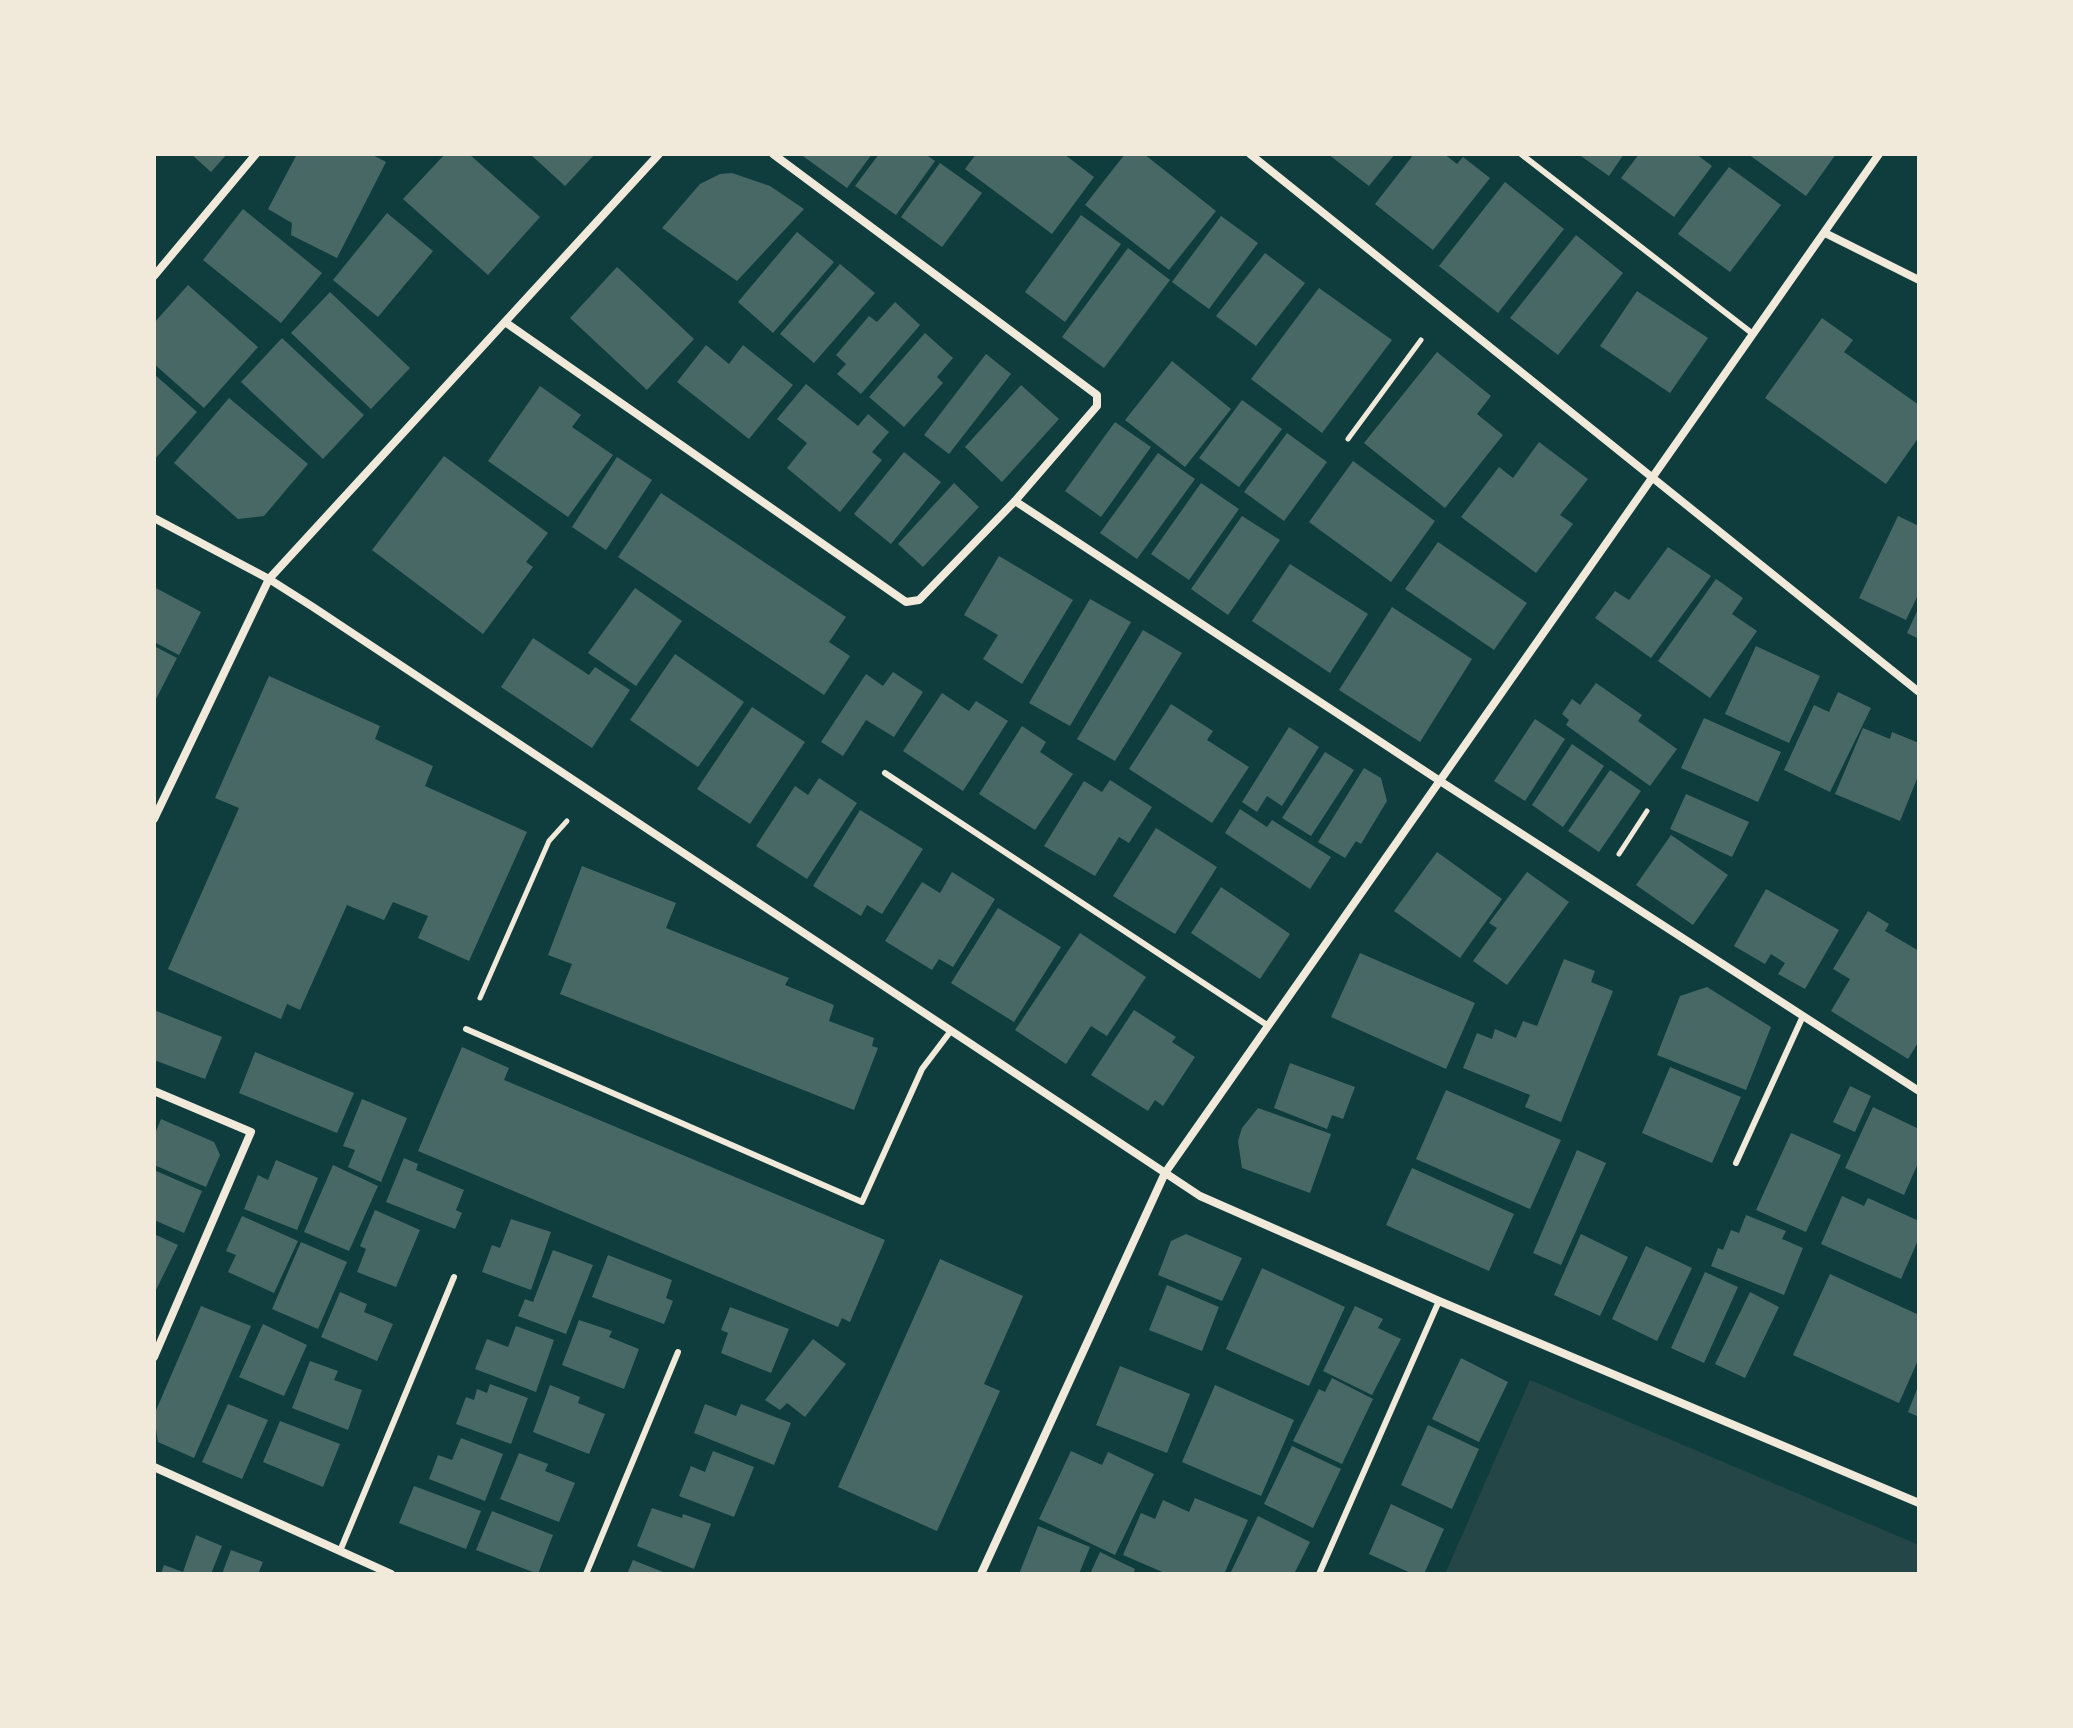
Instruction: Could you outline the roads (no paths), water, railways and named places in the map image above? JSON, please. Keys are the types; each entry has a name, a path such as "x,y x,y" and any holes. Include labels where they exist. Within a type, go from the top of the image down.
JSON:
{"street":[{"path":"154,276 256,154"},
{"path":"154,819 269,579 659,154"},
{"path":"505,322 906,602 919,600 1015,501 1097,406 1097,395 773,154"},
{"path":"1250,154 1919,692"},
{"path":"981,1574 1165,1173 1879,154"},
{"path":"1825,233 1919,280"},
{"path":"1015,501 1919,1091"},
{"path":"154,518 269,579 1200,1196 1439,1301 1919,1503"},
{"path":"154,1091 251,1132 154,1357"},
{"path":"154,1467 391,1574"}],"lane":[{"path":"1521,154 1753,334"},
{"path":"885,773 1267,1025"},
{"path":"1736,1163 1803,1016"},
{"path":"466,1029 862,1202 922,1069 950,1032"},
{"path":"340,1551 454,1277"},
{"path":"1319,1574 1439,1301"},
{"path":"586,1574 678,1352"}]}
